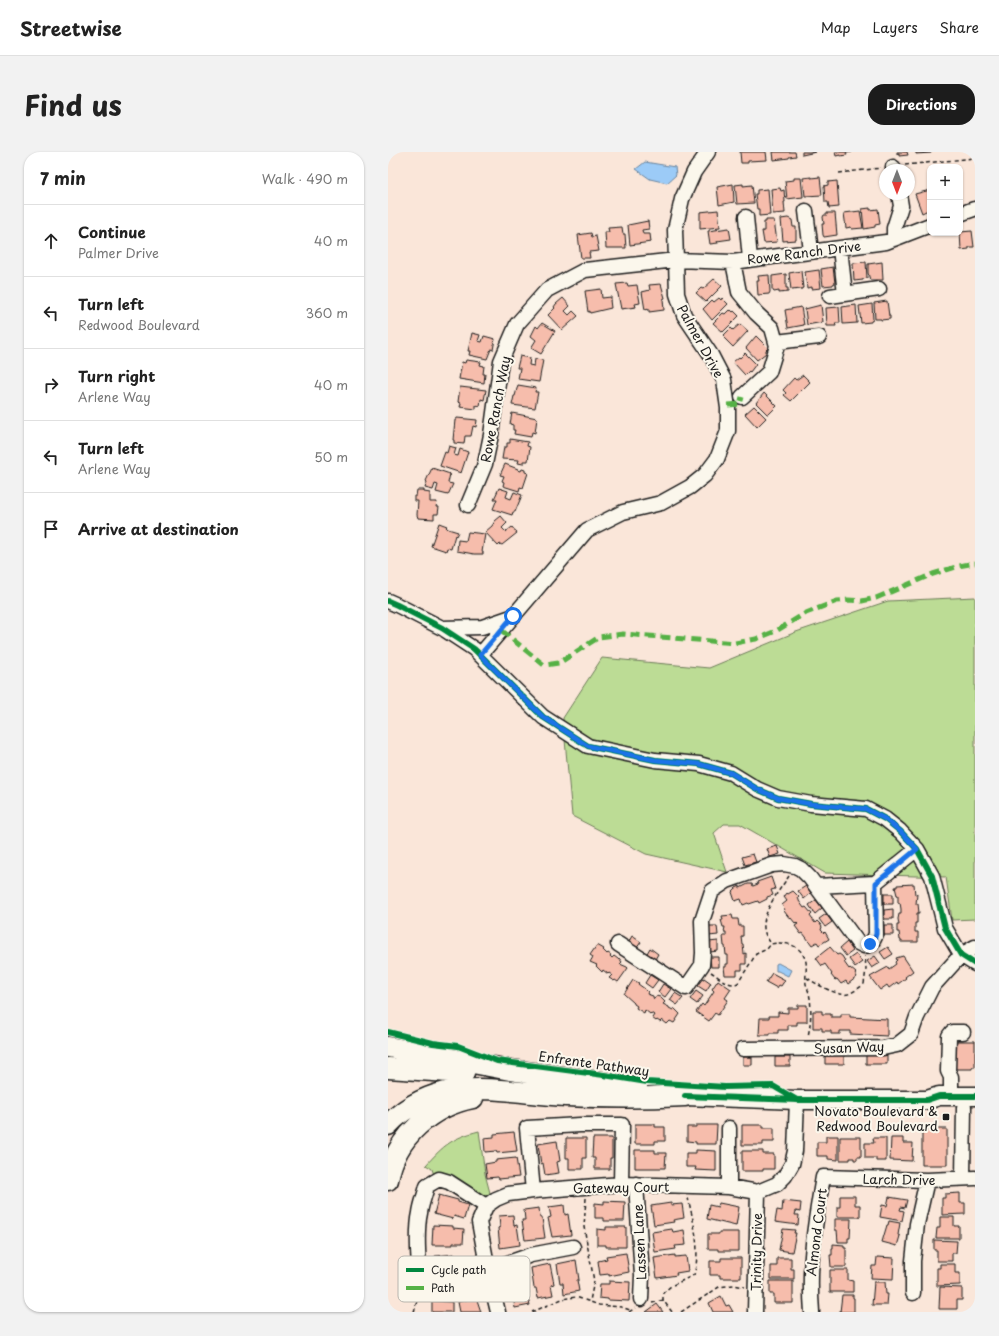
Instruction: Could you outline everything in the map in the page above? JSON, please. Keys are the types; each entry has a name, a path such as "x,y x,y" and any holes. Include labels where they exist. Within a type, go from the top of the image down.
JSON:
{"highway":[{"path":"388,1048 499,1068 645,1088 685,1096"},
{"path":"388,1068 590,1081"},
{"path":"388,1125 401,1113 417,1102 445,1092 474,1088 537,1094 615,1098 685,1096"},
{"path":"388,1180 393,1162 404,1142 420,1123 434,1113 453,1103 474,1098 537,1094"}],"main road":[{"path":"685,1096 797,1100 927,1100 939,1096 966,1101"}],"street":[{"name":"Palmer Drive","path":"480,655 587,530 623,512 661,503 690,487 705,475 717,459 728,430 728,408 724,380 711,355 684,315 677,294 675,230 682,199 694,172 708,152"},
{"path":"894,239 894,228 901,206 900,200"},
{"path":"963,213 974,209"},
{"path":"806,211 811,251"},
{"path":"746,216 750,258"},
{"name":"Rowe Ranch Drive","path":"676,260 733,262 750,258 886,242 927,227"},
{"path":"840,248 845,294"},
{"name":"Rowe Ranch Way","path":"468,505 485,464 492,435 501,361 518,324 547,290 586,270 676,260"},
{"path":"733,262 739,292 756,313 772,328 777,346 769,372 742,397"},
{"path":"830,296 879,289"},
{"path":"776,342 819,336"},
{"path":"388,601 442,628 480,655 543,717 588,746 655,760 699,764 731,773 757,789 778,798 811,804 866,809 885,819 900,831 917,849 932,876 945,928 961,955 975,964"},
{"path":"442,628 482,627 513,616"},
{"path":"818,886 876,883 917,849"},
{"path":"618,944 686,988 702,965 702,921 712,891 727,881 772,865 784,864 801,869 818,886 858,943 864,946 870,944 874,940 876,934 876,883"},
{"name":"Susan Way","path":"743,1049 883,1048 897,1045 912,1034 917,1017 932,987 961,955 975,947"},
{"path":"963,1032 952,1032 949,1036 948,1070 950,1077 966,1101 969,1178"},
{"path":"758,1192 777,1184 786,1176 792,1164 795,1151 797,1100"},
{"path":"533,1191 527,1128 580,1125 622,1125 621,1184"},
{"path":"729,1128 729,1187"},
{"name":"Larch Drive","path":"823,1177 927,1180 969,1178"},
{"name":"Almond Court","path":"812,1312 810,1286 813,1235 823,1177"},
{"path":"418,1256 417,1246 420,1213 427,1186 439,1179 449,1182 486,1206 479,1222 485,1256"},
{"path":"913,1293 914,1246 917,1224 927,1180"},
{"name":"Gateway Court","path":"486,1206 496,1199 508,1194 621,1184 729,1187 758,1192"},
{"name":"Lassen Lane","path":"636,1184 642,1275 641,1300"},
{"name":"Trinity Drive","path":"754,1312 758,1192"},
{"path":"529,1256 573,1247"},
{"path":"496,1302 498,1312"}],"path":[{"path":"915,165 975,158"},
{"path":"839,173 879,169"},
{"path":"771,944 765,933 764,919 766,913 789,875"},
{"path":"702,965 729,984 733,985 738,983 756,954 771,944 790,944 801,951 806,962 806,985 811,1004 810,1029 805,1049"},
{"path":"806,978 824,989 846,995 855,991 864,984 866,969"},
{"path":"586,1186 584,1227 594,1281 590,1301"},
{"path":"672,1312 663,1300 663,1293 671,1286 694,1275 697,1262 696,1234 687,1186"},
{"path":"681,1312 719,1287 734,1285 754,1288"},
{"path":"532,1312 562,1299 576,1297 598,1305 621,1306 630,1310"},
{"path":"414,1311 418,1312"}],"green space":[{"path":"975,597 975,919 952,920 946,877 825,873 740,824 724,824 714,833 727,872 646,854 572,816 563,718 602,658 709,668 796,632 888,601"},
{"path":"479,1131 485,1174 490,1193 483,1199 435,1178 432,1169 426,1165 449,1143 462,1136"}],"water":[{"path":"645,162 675,167 676,175 667,183 650,179 636,169"},
{"path":"778,963 791,970 788,976 776,971 776,964"}],"building":[{"path":"740,152 766,152 767,160 741,163"},
{"path":"773,152 795,152 796,156 774,160"},
{"path":"802,152 816,152 802,155"},
{"path":"835,152 852,152 846,153 847,155 836,156"},
{"path":"897,152 907,152 908,155 899,156 899,153 897,154"},
{"path":"916,152 931,152 931,153 916,154"},
{"path":"820,177 822,195 805,196 803,178"},
{"path":"794,178 801,178 803,197 787,199 785,181 794,180"},
{"path":"837,181 839,207 829,208 828,202 825,202 824,186 828,185 828,182"},
{"path":"733,184 734,202 719,205 717,187"},
{"path":"743,184 743,186 752,185 754,203 737,204 735,185"},
{"path":"780,188 781,191 784,190 785,213 773,214 771,189"},
{"path":"768,189 770,215 759,216 759,209 757,209 755,194 757,194 757,190"},
{"path":"927,191 927,210 922,213 915,194"},
{"path":"870,208 870,210 878,209 880,224 875,225 875,227 864,229 862,209"},
{"path":"718,210 720,227 700,229 700,212"},
{"path":"860,211 863,228 846,228 844,213"},
{"path":"827,213 835,213 837,235 824,237 822,224 824,224 823,217 824,215 827,215"},
{"path":"788,218 792,220 793,227 796,227 796,240 783,241 781,219"},
{"path":"766,220 774,220 777,242 764,243 762,231 764,231 764,222 766,222"},
{"path":"648,221 649,229 642,230 643,234 650,234 651,242 630,245 628,225"},
{"path":"622,227 623,234 625,234 626,248 606,248 605,232 609,232 608,228"},
{"path":"729,228 731,239 717,241 718,243 710,244 708,231"},
{"path":"972,231 974,247 961,250 960,236 963,236 963,232"},
{"path":"591,233 592,237 596,236 599,251 589,252 590,258 581,258 578,235"},
{"path":"866,262 867,278 854,281 853,263"},
{"path":"882,262 883,280 870,280 868,264"},
{"path":"833,267 835,283 833,285 823,286 821,269"},
{"path":"819,270 821,288 807,288 805,272"},
{"path":"801,271 803,288 791,290 789,273"},
{"path":"786,274 786,288 788,288 788,292 774,292 772,289 772,276"},
{"path":"769,275 769,294 758,295 758,276"},
{"path":"714,279 722,286 706,302 696,293"},
{"path":"627,283 628,286 637,285 640,303 635,304 636,307 621,309 616,284"},
{"path":"661,284 665,298 663,299 664,310 649,312 649,309 645,310 642,292 650,290 649,285"},
{"path":"601,289 602,298 611,297 611,308 590,313 590,311 588,312 585,291"},
{"path":"563,298 570,306 565,311 569,315 573,311 578,316 562,330 548,315 555,308 554,307 556,304"},
{"path":"719,298 721,300 722,298 728,304 712,320 703,309 712,300 714,302"},
{"path":"887,301 890,319 875,319 874,303"},
{"path":"872,304 873,320 871,322 861,323 859,306"},
{"path":"821,305 823,322 807,325 805,309"},
{"path":"856,305 857,323 843,324 842,307"},
{"path":"801,307 804,325 788,328 785,310"},
{"path":"839,307 840,323 835,323 836,326 827,326 826,308"},
{"path":"729,310 734,311 739,316 723,332 713,323 723,313 725,314"},
{"path":"542,323 555,331 541,354 531,348 536,340 531,336 536,326 538,328"},
{"path":"740,324 748,331 733,347 724,338 724,335 731,328 733,330"},
{"path":"472,333 480,335 478,341 482,342 484,336 495,339 493,350 491,349 487,359 469,355 470,351 468,351"},
{"path":"756,336 768,348 766,353 757,360 746,348"},
{"path":"745,353 756,364 750,372 749,371 745,375 733,362"},
{"path":"520,356 530,358 529,365 534,366 535,359 543,360 539,382 518,379 520,368 517,368"},
{"path":"466,360 481,362 480,365 484,366 484,383 459,379 462,362 465,363"},
{"path":"803,375 810,382 791,401 784,395 786,393 783,390 794,378 796,380"},
{"path":"518,385 536,388 535,392 538,392 535,408 512,405"},
{"path":"460,387 486,390 484,400 481,399 480,406 476,405 476,409 460,407 461,403 458,402"},
{"path":"764,393 777,406 769,414 767,414 756,403"},
{"path":"754,406 766,418 757,427 745,414"},
{"path":"512,413 537,418 535,433 532,432 531,437 514,434 515,430 513,430 513,425 510,424"},
{"path":"457,418 477,420 476,427 473,426 471,436 465,436 464,444 454,443 453,440 455,420"},
{"path":"510,439 528,442 527,446 530,447 528,461 523,461 523,464 518,463 519,460 502,459 504,447 507,447 507,443 510,443"},
{"path":"449,446 456,448 454,455 458,456 460,449 468,452 461,473 440,466"},
{"path":"505,464 521,471 522,469 525,470 525,472 528,473 523,488 520,487 519,491 503,486 504,482 502,481 504,476 500,475"},
{"path":"432,468 450,474 448,483 453,484 448,495 436,492 438,485 435,484 433,490 425,488 426,481"},
{"path":"499,488 508,491 506,497 511,499 514,492 522,495 515,512 513,512 512,515 493,509 497,499 494,499"},
{"path":"417,490 424,490 424,492 430,493 430,502 437,502 436,507 439,507 438,514 434,514 434,519 418,518 418,501 414,501 414,496 416,496"},
{"path":"501,516 507,523 502,528 506,532 512,527 517,533 502,545 500,544 498,546 485,532"},
{"path":"439,523 447,526 446,527 448,529 458,532 456,536 455,535 451,549 447,548 446,551 431,546"},
{"path":"468,532 485,534 483,554 457,551 458,540 466,541"},
{"path":"777,846 780,854 770,857 767,849"},
{"path":"753,854 756,862 745,865 742,857"},
{"path":"771,877 775,889 771,890 773,895 767,897 767,899 759,903 758,901 743,905 741,899 735,901 732,892 736,888 740,886 740,888 748,884 752,884 753,886 758,884 757,882"},
{"path":"914,884 915,895 917,894 916,904 918,904 919,913 917,913 917,923 915,923 915,932 918,932 918,942 901,942 899,932 897,932 897,925 899,925 898,919 899,914 901,914 901,909 900,903 898,903 898,895 895,887 897,887 897,885"},
{"path":"806,886 811,893 804,899 798,891"},
{"path":"793,891 799,897 799,901 804,908 806,907 812,914 810,916 815,923 817,921 820,924 822,927 821,930 824,933 825,932 829,939 819,945 817,942 812,945 803,933 801,934 795,926 798,924 791,918 790,919 784,911 785,910 782,905 787,901 784,897 787,893 788,894"},
{"path":"884,894 893,894 893,904 884,904"},
{"path":"816,900 822,908 815,914 809,905"},
{"path":"893,909 893,919 884,919 884,910"},
{"path":"826,914 832,922 825,927 819,919"},
{"path":"732,915 733,919 738,919 739,926 743,926 743,936 741,936 744,954 746,953 746,964 742,964 742,970 737,970 737,975 725,975 724,967 728,964 728,955 726,955 724,946 723,936 726,936 726,932 724,932 725,927 723,927 721,920 723,920 722,916"},
{"path":"884,925 893,925 893,935 884,935"},
{"path":"708,926 717,926 718,935 709,936"},
{"path":"632,936 641,942 636,949 628,943"},
{"path":"718,941 718,951 710,952 709,942"},
{"path":"847,942 853,951 846,956 840,948"},
{"path":"597,945 604,949 603,950 607,954 608,953 611,955 610,956 612,958 614,956 618,959 619,958 622,962 620,964 628,968 618,982 609,978 612,975 603,970 602,972 596,966 597,965 590,962 593,957 590,955"},
{"path":"830,947 837,955 839,954 842,956 849,969 850,968 856,973 855,974 857,977 848,984 846,981 841,984 837,979 835,980 825,964 822,966 816,958"},
{"path":"888,947 893,954 885,959 880,952"},
{"path":"650,948 658,954 654,961 646,955"},
{"path":"856,954 862,962 855,967 849,959"},
{"path":"875,956 880,963 872,968 867,961"},
{"path":"903,956 913,971 898,984 897,982 889,988 887,985 880,990 870,977 888,967 889,969 896,964 896,958"},
{"path":"710,957 719,957 719,967 711,967"},
{"path":"772,973 785,980 781,986 779,985 777,988 766,982"},
{"path":"650,975 658,980 652,988 645,983"},
{"path":"704,978 711,983 706,991 698,986"},
{"path":"633,980 639,983 638,984 648,992 647,994 653,996 654,999 656,996 660,997 665,1002 663,1004 673,1010 674,1008 680,1014 674,1023 670,1021 667,1024 662,1020 660,1022 657,1020 656,1021 652,1018 654,1015 651,1013 650,1014 645,1010 644,1013 636,1008 637,1006 624,994"},
{"path":"718,980 731,989 725,998 728,1000 718,1015 715,1013 709,1021 696,1012 702,1004 704,1006 714,991 712,989"},
{"path":"663,984 671,989 665,997 658,992"},
{"path":"696,991 703,996 697,1004 690,999"},
{"path":"675,993 683,998 677,1005 670,1000"},
{"path":"798,1005 807,1005 807,1022 797,1022 797,1025 788,1025 788,1030 778,1030 778,1033 759,1035 760,1018 778,1016 778,1012 788,1013 788,1008 798,1008"},
{"path":"813,1011 822,1011 822,1014 831,1014 831,1017 841,1017 841,1014 850,1014 850,1017 887,1019 887,1036 850,1034 850,1031 840,1031 840,1034 831,1034 831,1031 822,1031 822,1028 813,1028"},
{"path":"955,1041 975,1041 975,1067 972,1067 972,1069 955,1069"},
{"path":"825,1054 844,1054 844,1064 825,1064"},
{"path":"866,1055 887,1055 887,1064 866,1064"},
{"path":"743,1057 752,1057 752,1065 743,1065"},
{"path":"775,1057 790,1057 790,1066 775,1066"},
{"path":"635,1124 655,1124 655,1127 665,1127 665,1141 655,1141 655,1144 635,1144"},
{"path":"696,1125 717,1125 716,1144 696,1144 696,1142 687,1141 687,1127 696,1127"},
{"path":"742,1125 763,1125 763,1128 774,1128 774,1142 763,1142 763,1145 742,1145"},
{"path":"922,1129 947,1129 947,1165 922,1165"},
{"path":"514,1132 517,1151 497,1153 496,1151 485,1152 484,1138 494,1137 494,1134"},
{"path":"826,1136 838,1136 838,1160 828,1159 828,1156 817,1156 817,1142 826,1142"},
{"path":"840,1137 861,1137 861,1157 857,1157 857,1160 850,1158 850,1160 840,1160"},
{"path":"566,1138 586,1138 586,1158 583,1158 583,1169 569,1169 569,1158 566,1158"},
{"path":"593,1138 612,1138 612,1158 610,1158 610,1169 595,1169 595,1158 592,1158"},
{"path":"873,1138 886,1138 886,1161 876,1161 876,1158 865,1158 865,1143 874,1143"},
{"path":"891,1138 903,1138 903,1143 913,1143 912,1161 890,1160"},
{"path":"557,1141 560,1161 557,1162 559,1173 545,1175 543,1163 541,1164 538,1144"},
{"path":"635,1150 655,1150 655,1153 666,1153 665,1168 635,1168"},
{"path":"696,1150 716,1151 716,1171 695,1170 696,1167 686,1167 686,1153 696,1153"},
{"path":"742,1151 763,1151 763,1154 774,1154 774,1169 763,1169 763,1171 742,1171"},
{"path":"516,1158 519,1177 499,1179 498,1177 487,1178 485,1164 496,1162 496,1160"},
{"path":"960,1193 960,1203 965,1203 965,1214 942,1215 942,1198 945,1198 945,1194"},
{"path":"439,1195 458,1200 458,1202 468,1205 464,1219 454,1216 453,1219 434,1214"},
{"path":"840,1196 855,1196 855,1205 860,1205 860,1217 837,1217 837,1207 840,1207"},
{"path":"889,1197 907,1200 905,1208 901,1207 900,1210 904,1211 902,1221 880,1217 882,1205 887,1206"},
{"path":"604,1201 625,1202 624,1221 604,1221 604,1218 595,1218 595,1203 604,1204"},
{"path":"783,1201 801,1203 800,1212 796,1211 795,1215 799,1215 798,1225 775,1222 777,1210 782,1211"},
{"path":"671,1203 671,1205 682,1204 684,1218 673,1220 674,1222 654,1225 651,1206"},
{"path":"719,1203 739,1207 736,1226 707,1219 709,1205 718,1207"},
{"path":"564,1205 565,1215 568,1214 571,1235 552,1237 548,1218 551,1217 549,1207"},
{"path":"539,1208 545,1238 525,1240 522,1220 525,1220 524,1210"},
{"path":"513,1215 514,1226 517,1225 520,1245 500,1248 498,1228 500,1227 499,1216"},
{"path":"940,1217 954,1217 954,1226 959,1226 959,1238 936,1238 937,1228 940,1228"},
{"path":"835,1219 851,1219 850,1238 848,1238 848,1242 838,1242 837,1230 835,1230"},
{"path":"889,1221 900,1223 898,1235 900,1236 897,1246 882,1242"},
{"path":"433,1225 453,1226 453,1228 464,1229 463,1243 453,1243 453,1245 432,1245"},
{"path":"606,1227 626,1227 626,1247 606,1247 606,1245 597,1245 597,1229 606,1230"},
{"path":"672,1229 673,1232 684,1230 686,1245 675,1246 676,1249 655,1252 652,1232"},
{"path":"783,1229 795,1230 794,1233 796,1233 792,1252 779,1250"},
{"path":"719,1232 739,1232 739,1251 718,1251 718,1249 708,1249 708,1234 719,1234"},
{"path":"934,1240 957,1241 956,1253 952,1253 952,1261 937,1261 937,1250 934,1250"},
{"path":"833,1244 844,1245 844,1248 846,1248 846,1267 831,1267 830,1255 832,1255"},
{"path":"626,1253 629,1272 609,1276 609,1274 600,1275 598,1261 607,1259 606,1256"},
{"path":"454,1254 455,1256 435,1256"},
{"path":"675,1255 675,1257 686,1256 688,1271 676,1273 677,1275 657,1278 654,1258"},
{"path":"877,1257 894,1258 893,1279 871,1278 872,1266 876,1266"},
{"path":"721,1258 741,1258 741,1278 720,1278 720,1275 710,1275 710,1261 721,1261"},
{"path":"777,1258 791,1258 791,1269 794,1269 794,1279 771,1279 771,1266 777,1266"},
{"path":"576,1260 579,1291 564,1294 563,1283 560,1283 557,1264"},
{"path":"550,1264 554,1284 551,1285 553,1295 538,1298 536,1288 534,1288 531,1268"},
{"path":"940,1264 955,1264 955,1273 960,1273 960,1285 937,1286 937,1268 940,1268"},
{"path":"830,1270 848,1270 848,1280 853,1281 853,1292 830,1292"},
{"path":"609,1281 630,1282 629,1301 599,1298 600,1284 609,1284"},
{"path":"770,1281 793,1281 793,1303 774,1303 774,1294 770,1294"},
{"path":"874,1282 885,1282 886,1294 888,1294 887,1305 872,1305"},
{"path":"940,1287 962,1288 962,1300 957,1300 957,1309 939,1309"},
{"path":"842,1295 853,1295 854,1312 840,1312"},
{"path":"721,1296 726,1306 729,1305 733,1312 713,1312 709,1303"},
{"path":"432,1302 452,1302 452,1312 432,1312"},
{"path":"458,1302 478,1302 481,1312 460,1312"},
{"path":"514,1302 529,1302 530,1305 515,1308"},
{"path":"657,1304 663,1312 646,1312"}],"marked path":[{"path":"728,405 740,404 742,397"},
{"path":"501,630 544,665 559,663 599,637 623,634 735,643 756,639 776,631 806,613 837,601 862,601 876,598 933,574 975,563"}],"cycle path":[{"path":"388,601 442,628 474,649 543,717 588,746 655,760 699,764 731,773 757,789 778,798 811,804 866,809 885,819 900,831 917,849 932,876 945,928 961,955 975,964"},
{"name":"Enfrente Pathway","path":"388,1032 433,1043 458,1046 497,1061 647,1082 725,1087 773,1086 797,1100"},
{"path":"685,1096 797,1100 927,1100 939,1096 975,1096"}],"place":[{"name":"Novato Boulevard & Redwood Boulevard","path":"946,1117"}],"route":[{"path":"513,616 480,655 543,717 588,746 655,760 699,764 731,773 757,789 778,798 811,804 866,809 885,819 900,831 917,849 876,883 876,934 874,940 870,944"}]}
